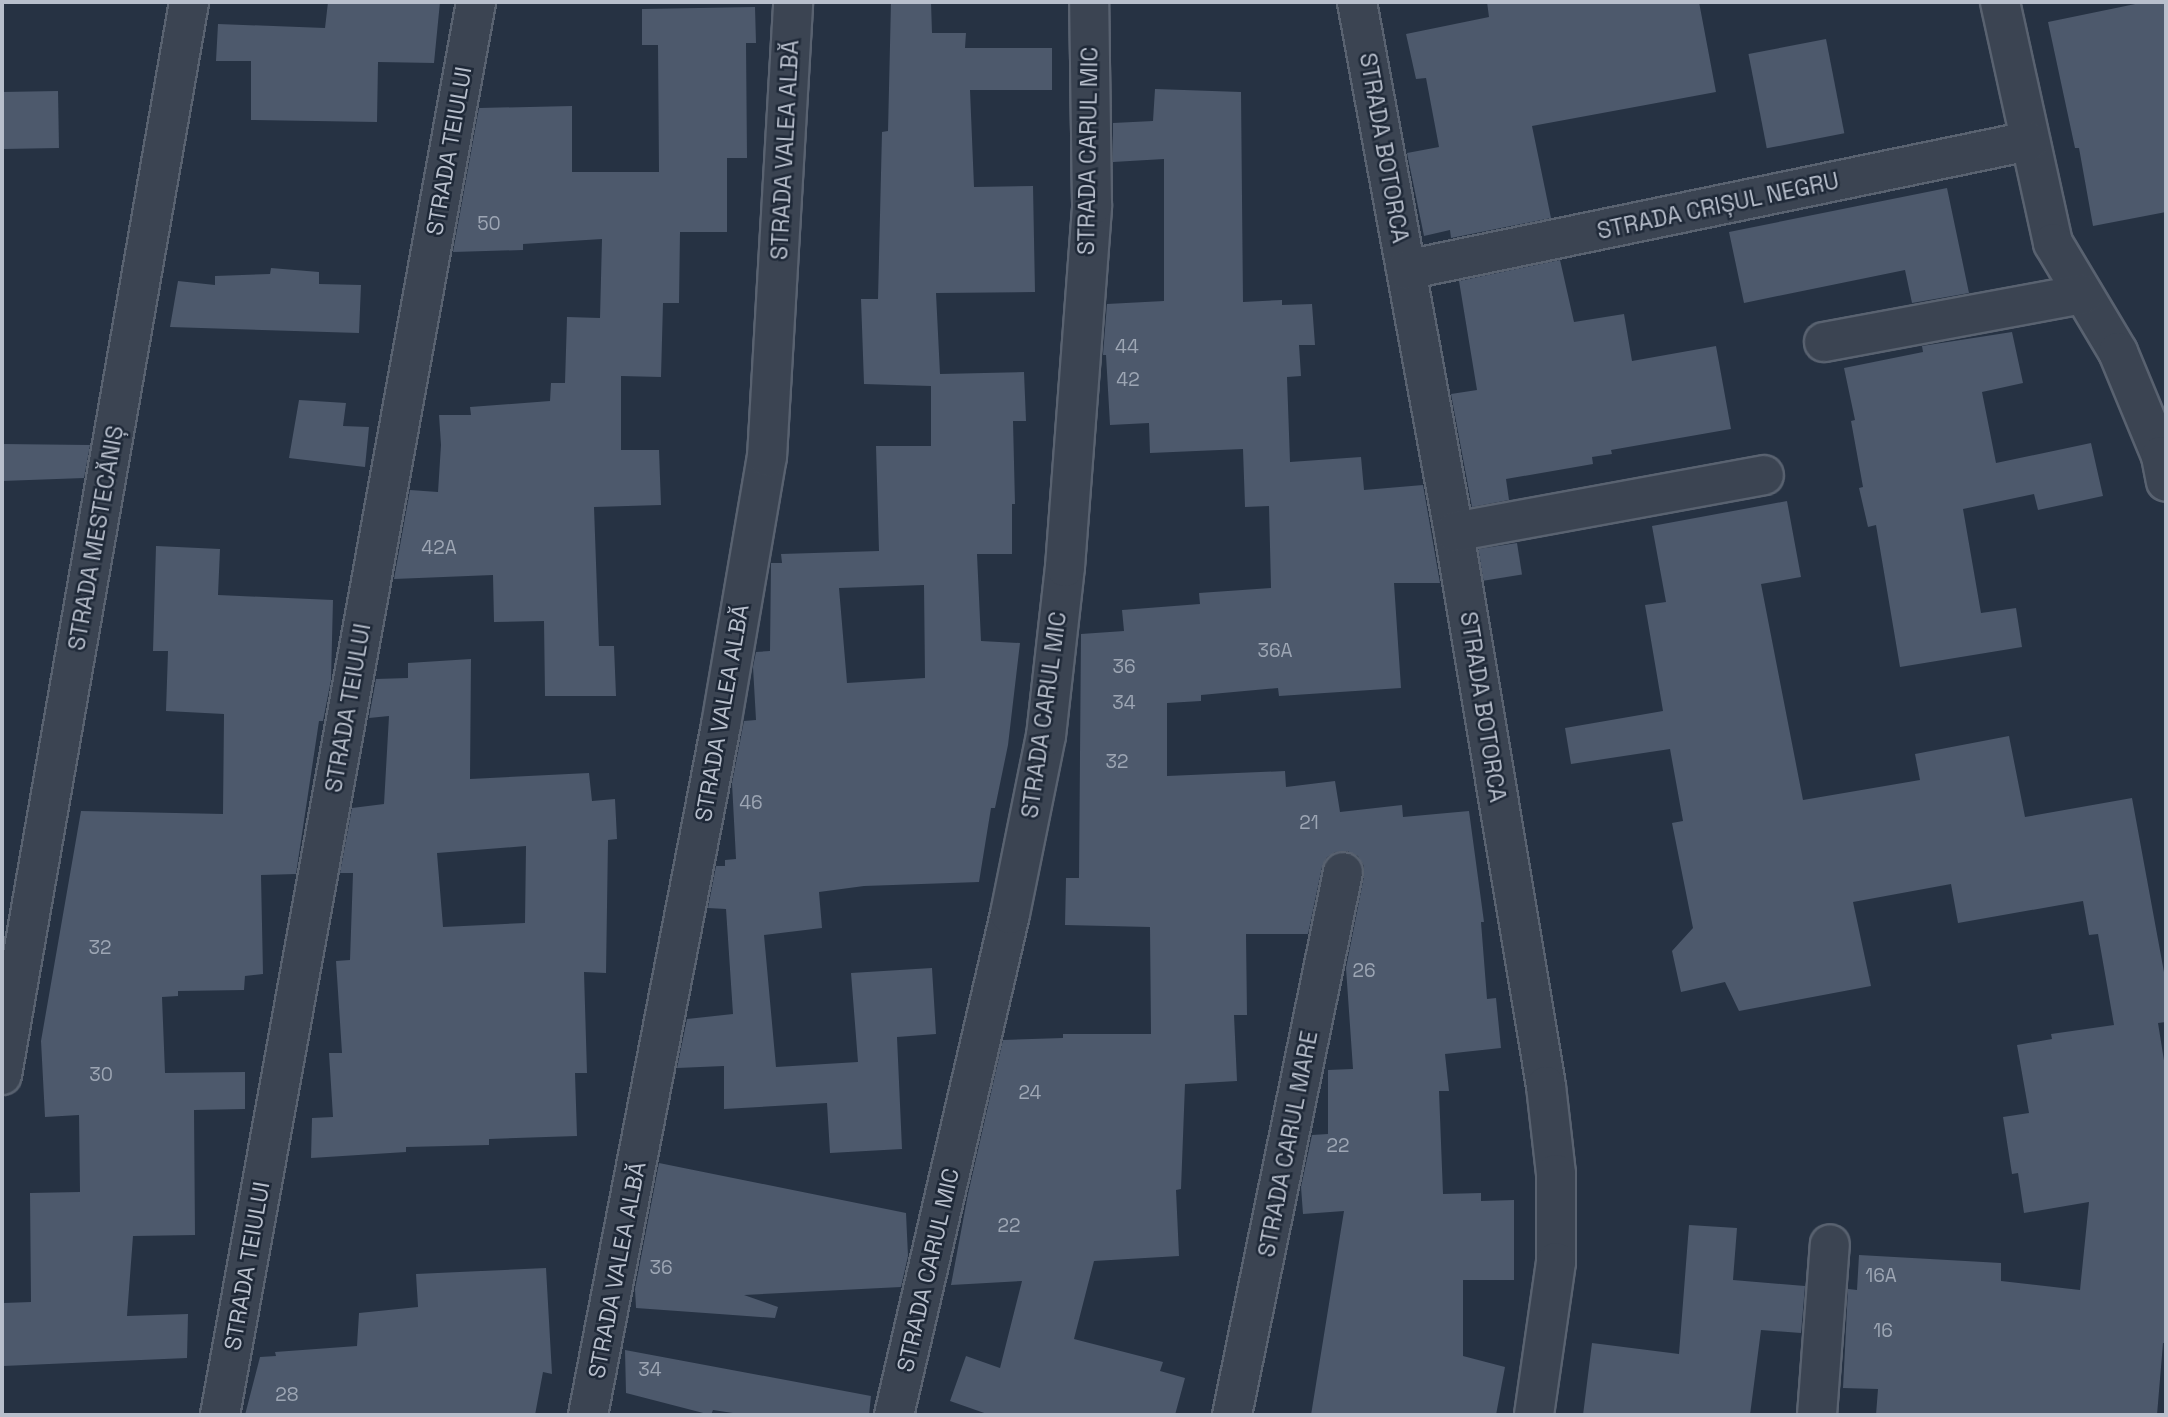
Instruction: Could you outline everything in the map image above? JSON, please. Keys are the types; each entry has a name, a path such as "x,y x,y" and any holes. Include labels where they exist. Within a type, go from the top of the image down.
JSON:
{"street":[{"name":"STRADA MESTECĂNIȘ","path":"2,1075 190,2"},
{"name":"STRADA TEIULUI","path":"220,1415 476,2"},
{"name":"STRADA VALEA ALBĂ","path":"588,1415 716,752 767,457 793,2"},
{"name":"STRADA CARUL MIC","path":"894,1415 1010,914 1046,736 1065,567 1092,205 1089,2"},
{"name":"STRADA BOTORCA","path":"1357,2 1454,532 1546,1086 1556,1174 1556,1262 1534,1415"},
{"path":"2000,2 2053,243 2118,352 2164,469"},
{"name":"STRADA CRIȘUL NEGRU","path":"1406,270 2029,141"},
{"path":"1824,342 2083,294"},
{"path":"1454,532 1764,475"},
{"name":"STRADA CARUL MARE","path":"1232,1415 1343,872"},
{"path":"1817,1415 1830,1244"}],"building":[{"path":"328,2 440,2 434,63 378,62 377,122 251,120 251,61 216,61 218,24 325,28"},
{"path":"891,2 931,2 932,33 966,33 965,48 1052,48 1052,90 970,90 974,187 1033,186 1035,292 936,293 940,374 1024,372 1026,421 1013,421 1015,504 1012,504 1012,554 977,554 981,641 1020,643 1008,745 995,808 991,808 979,882 864,886 819,892 822,928 764,935 776,1067 858,1062 851,973 932,968 936,1034 897,1037 902,1149 830,1153 827,1103 724,1109 724,1066 677,1068 687,1019 733,1014 726,909 708,908 716,866 725,866 725,860 736,859 732,783 744,721 756,720 753,667 756,652 770,651 771,563 782,563 781,554 879,551 876,446 931,446 931,386 864,384 861,299 878,299 882,132 888,131","holes":["924,585 925,678 847,683 839,588"]},
{"path":"1487,2 1699,2 1716,92 1532,126 1551,218 1451,238 1450,230 1424,236 1407,153 1439,147 1426,78 1416,79 1406,34 1489,17"},
{"path":"2145,2 2166,2 2166,212 2093,226 2079,148 2075,148 2048,22"},
{"path":"755,7 756,43 746,43 747,158 727,158 727,232 680,232 679,303 663,303 661,377 621,376 621,450 659,450 661,505 594,507 599,646 614,646 616,696 545,696 544,621 494,622 493,575 394,579 410,490 438,492 441,445 439,415 471,415 470,407 550,401 551,383 565,383 567,317 600,318 602,239 523,244 523,250 453,252 479,108 572,106 572,172 659,172 658,45 642,45 642,9"},
{"path":"1826,39 1844,133 1767,148 1748,54"},
{"path":"1155,89 1241,92 1243,302 1282,300 1282,305 1312,304 1315,345 1299,345 1301,376 1287,377 1290,462 1361,457 1364,490 1423,485 1440,583 1394,583 1401,688 1279,696 1278,688 1201,695 1201,701 1167,703 1167,776 1285,771 1286,787 1335,781 1340,812 1402,805 1403,817 1469,811 1484,922 1481,922 1487,999 1496,998 1501,1048 1445,1054 1449,1091 1439,1091 1443,1194 1481,1193 1481,1201 1514,1200 1514,1280 1463,1280 1463,1356 1505,1367 1496,1415 1311,1415 1344,1211 1303,1214 1301,1187 1312,1135 1328,1134 1328,1070 1353,1069 1346,968 1364,866 1358,856 1347,851 1335,852 1327,857 1322,867 1308,934 1246,934 1247,1015 1234,1015 1237,1081 1185,1084 1181,1189 1176,1190 1179,1256 1094,1261 1074,1339 1163,1362 1160,1371 1185,1378 1175,1415 990,1415 950,1401 966,1356 1000,1368 1022,1281 951,1285 968,1194 1003,1040 1063,1038 1063,1034 1151,1034 1150,927 1065,925 1066,878 1079,878 1081,634 1124,631 1122,610 1200,604 1199,593 1271,588 1269,506 1245,507 1243,449 1150,453 1149,423 1110,425 1106,355 1103,355 1107,304 1164,301 1164,159 1113,162 1113,123 1153,121"},
{"path":"58,91 59,148 3,149 2,92"},
{"path":"1947,188 1969,293 1912,303 1905,270 1744,303 1729,232"},
{"path":"1560,260 1574,322 1624,314 1632,361 1716,346 1731,429 1611,450 1612,454 1592,457 1593,464 1506,479 1509,500 1472,507 1451,394 1477,390 1459,281"},
{"path":"271,268 319,272 319,284 361,285 359,333 170,327 178,281 215,285 215,276 270,274"},
{"path":"2012,332 2023,383 1982,392 1996,463 2091,443 2103,496 2038,510 2034,494 1963,509 1981,613 2016,608 2022,647 1900,667 1876,525 1868,527 1859,488 1863,487 1851,421 1855,420 1844,368 1923,352 1922,346"},
{"path":"299,400 346,403 343,426 369,427 365,467 289,458"},
{"path":"2,444 90,445 84,478 2,481"},
{"path":"1787,501 1801,577 1761,584 1803,800 1920,780 1915,754 2009,736 2025,817 2132,798 2166,983 2166,1022 2158,1023 2166,1073 2166,1343 2163,1343 2157,1415 1876,1415 1878,1389 1843,1388 1848,1289 1857,1290 1859,1255 2001,1263 2001,1281 2080,1290 2089,1202 2024,1213 2018,1173 2012,1174 2003,1117 2029,1113 2017,1045 2052,1039 2051,1034 2114,1025 2098,934 2089,935 2083,901 1958,923 1951,884 1853,902 1871,986 1739,1011 1725,982 1681,992 1672,951 1693,928 1672,823 1683,821 1670,749 1571,764 1565,728 1663,711 1645,605 1666,602 1652,526"},
{"path":"1517,543 1522,575 1483,581 1478,549"},
{"path":"156,546 220,549 218,595 333,600 331,680 323,721 319,721 296,874 261,875 263,974 245,976 244,990 178,991 178,996 162,997 165,1073 245,1072 245,1109 194,1110 195,1235 133,1236 127,1316 188,1314 187,1358 3,1366 4,1303 31,1302 30,1193 80,1192 79,1115 45,1117 41,1041 81,811 223,814 224,714 166,711 168,651 153,651"},
{"path":"471,659 470,779 589,773 592,801 615,799 617,839 608,840 606,973 584,972 587,1073 575,1073 577,1136 489,1139 489,1145 406,1147 406,1152 311,1158 312,1118 333,1117 329,1053 342,1053 336,961 350,960 353,873 340,873 352,808 384,804 389,716 369,718 376,679 408,678 408,663","holes":["526,846 525,923 443,927 437,853"]},
{"path":"659,1163 906,1213 908,1256 901,1287 744,1295 778,1307 775,1318 636,1308 635,1289"},
{"path":"1689,1225 1737,1228 1733,1280 1805,1286 1801,1333 1761,1330 1750,1415 1583,1415 1592,1343 1679,1354"},
{"path":"546,1268 552,1374 543,1372 535,1415 245,1415 260,1357 276,1356 275,1352 357,1346 359,1313 418,1307 416,1274"},
{"path":"625,1350 871,1396 869,1415 746,1415 713,1410 711,1415 626,1393"}]}
